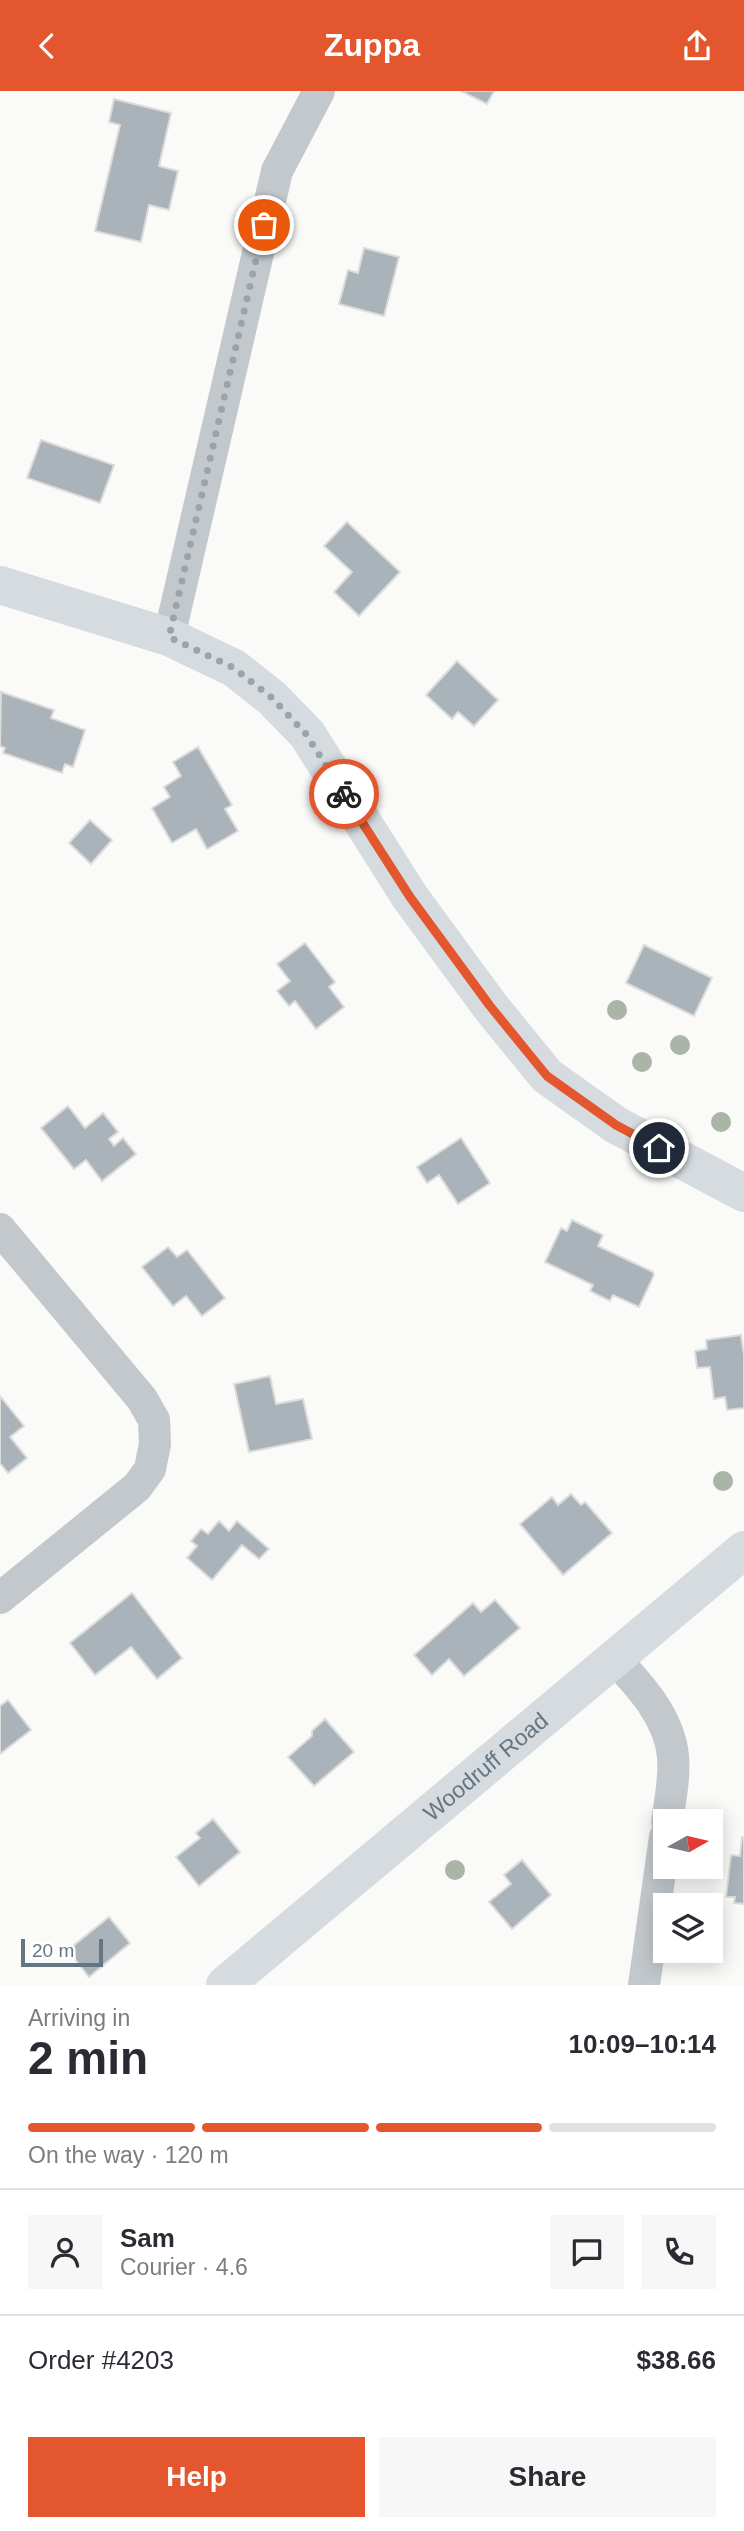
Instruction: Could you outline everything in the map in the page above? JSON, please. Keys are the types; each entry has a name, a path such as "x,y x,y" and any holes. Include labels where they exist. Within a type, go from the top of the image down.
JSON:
{"main road":[{"path":"0,585 169,637 234,668 272,698 306,734 410,897 490,1006 547,1076 616,1125 744,1193"},
{"name":"Woodruff Road","path":"225,1985 744,1550"}],"street":[{"path":"169,637 277,171 319,91"},
{"path":"0,1229 142,1399 154,1420 155,1444 150,1469 137,1487 0,1598"},
{"path":"614,1658 640,1686 662,1719 673,1754 669,1809"},
{"path":"644,1985 659,1879"}],"building":[{"path":"461,91 494,91 487,104"},
{"path":"114,99 171,113 159,166 178,171 169,210 149,205 141,242 95,231 120,125 109,122"},
{"path":"364,248 399,257 384,316 339,304 348,270 358,273"},
{"path":"41,440 114,465 100,503 27,478"},
{"path":"347,522 400,572 359,616 334,592 352,572 324,546"},
{"path":"457,661 498,700 474,726 458,712 452,719 426,695"},
{"path":"1,692 54,710 51,718 85,730 73,767 65,764 62,773 3,753 5,748 0,746"},
{"path":"198,747 232,805 225,809 238,831 207,849 196,829 172,843 152,808 170,797 164,787 181,776 173,762"},
{"path":"90,820 112,840 91,864 69,843"},
{"path":"305,943 335,982 329,987 344,1007 316,1029 295,1001 289,1006 277,991 290,981 277,964"},
{"path":"644,945 712,978 694,1016 626,983"},
{"path":"68,1106 85,1128 103,1113 118,1132 109,1139 114,1146 123,1138 136,1154 102,1181 86,1160 74,1169 41,1128"},
{"path":"461,1138 490,1183 458,1204 439,1175 427,1183 417,1167"},
{"path":"572,1220 603,1235 598,1246 653,1272 639,1307 613,1295 610,1301 590,1291 593,1285 545,1262 561,1228 567,1231"},
{"path":"168,1247 177,1257 187,1250 225,1298 202,1316 186,1296 173,1306 142,1267"},
{"path":"741,1335 744,1355 744,1408 727,1410 725,1397 714,1399 710,1367 697,1368 695,1351 707,1349 706,1340"},
{"path":"270,1376 276,1404 303,1399 312,1439 249,1452 234,1384"},
{"path":"0,1396 24,1426 10,1437 27,1458 8,1473 0,1463"},
{"path":"571,1494 581,1505 585,1502 612,1533 563,1575 520,1524 552,1497 558,1505"},
{"path":"219,1521 229,1531 237,1521 269,1549 259,1559 242,1545 212,1580 187,1558 197,1546 191,1541 201,1529 208,1534"},
{"path":"132,1593 182,1658 157,1679 131,1647 95,1675 70,1643"},
{"path":"495,1600 520,1628 464,1676 449,1659 432,1675 414,1655 473,1603 481,1612"},
{"path":"8,1700 31,1730 0,1754 0,1706"},
{"path":"325,1719 354,1752 314,1786 288,1757 312,1736 312,1731"},
{"path":"213,1819 240,1852 199,1886 176,1857 200,1838 196,1833"},
{"path":"742,1837 744,1904 734,1903 735,1897 726,1897 731,1855 740,1856"},
{"path":"522,1860 551,1895 512,1929 489,1902 511,1884 504,1875"},
{"path":"109,1917 130,1943 89,1977 68,1950"}],"way so far":[{"path":"264,225 169,637 234,668 272,698 306,734 344,794"}],"route":[{"path":"344,794 410,897 490,1006 547,1076 616,1125 659,1148"}]}
